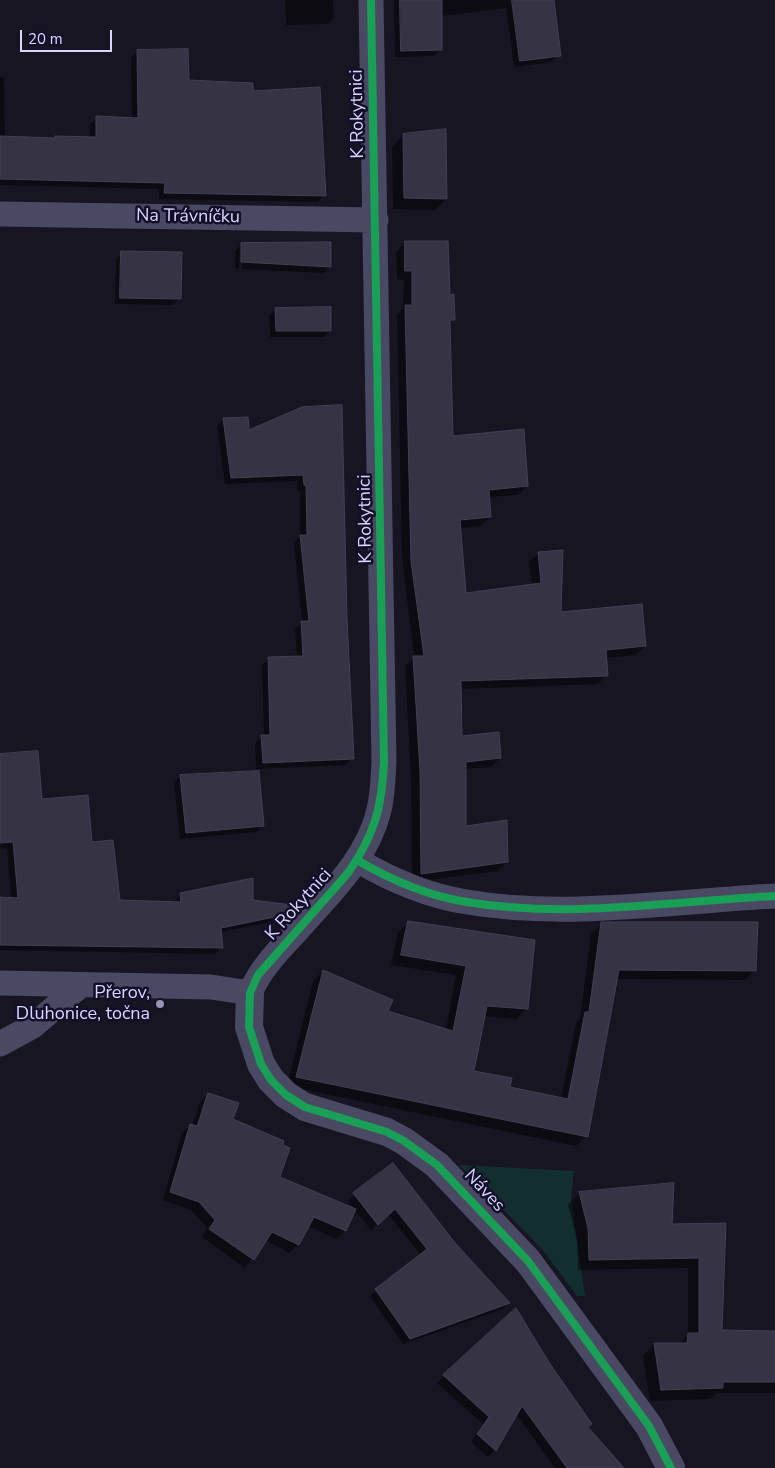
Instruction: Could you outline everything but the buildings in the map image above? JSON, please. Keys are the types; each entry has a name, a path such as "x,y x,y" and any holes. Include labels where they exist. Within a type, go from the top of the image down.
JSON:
{"street":[{"name":"K Rokytnici","path":"250,993 263,969 348,873 366,846 380,810 384,761 371,0"},
{"name":"Na Trávníčku","path":"0,214 376,220"},
{"path":"357,860 382,874 410,886 466,902 494,906 595,908 775,896"},
{"path":"0,983 210,988 250,993"},
{"path":"0,1044 33,1026 81,985"},
{"name":"Náves","path":"250,993 249,1026 261,1064 271,1080 286,1095 305,1107 387,1132 404,1141 437,1165 528,1260 650,1426 671,1468"}],"green space":[{"path":"459,1165 574,1171 571,1197 585,1296 577,1296 542,1249"}],"cycle path":[{"path":"371,0 383,777 379,806 365,846 348,873 258,975 250,993 249,1027 261,1064 271,1080 286,1095 305,1107 387,1132 404,1141 437,1165 528,1261 649,1426 671,1468"},
{"path":"357,860 396,880 438,896 505,907 582,909 775,896"}],"place":[{"name":"Přerov, Dluhonice, točna","path":"160,1004"}]}
